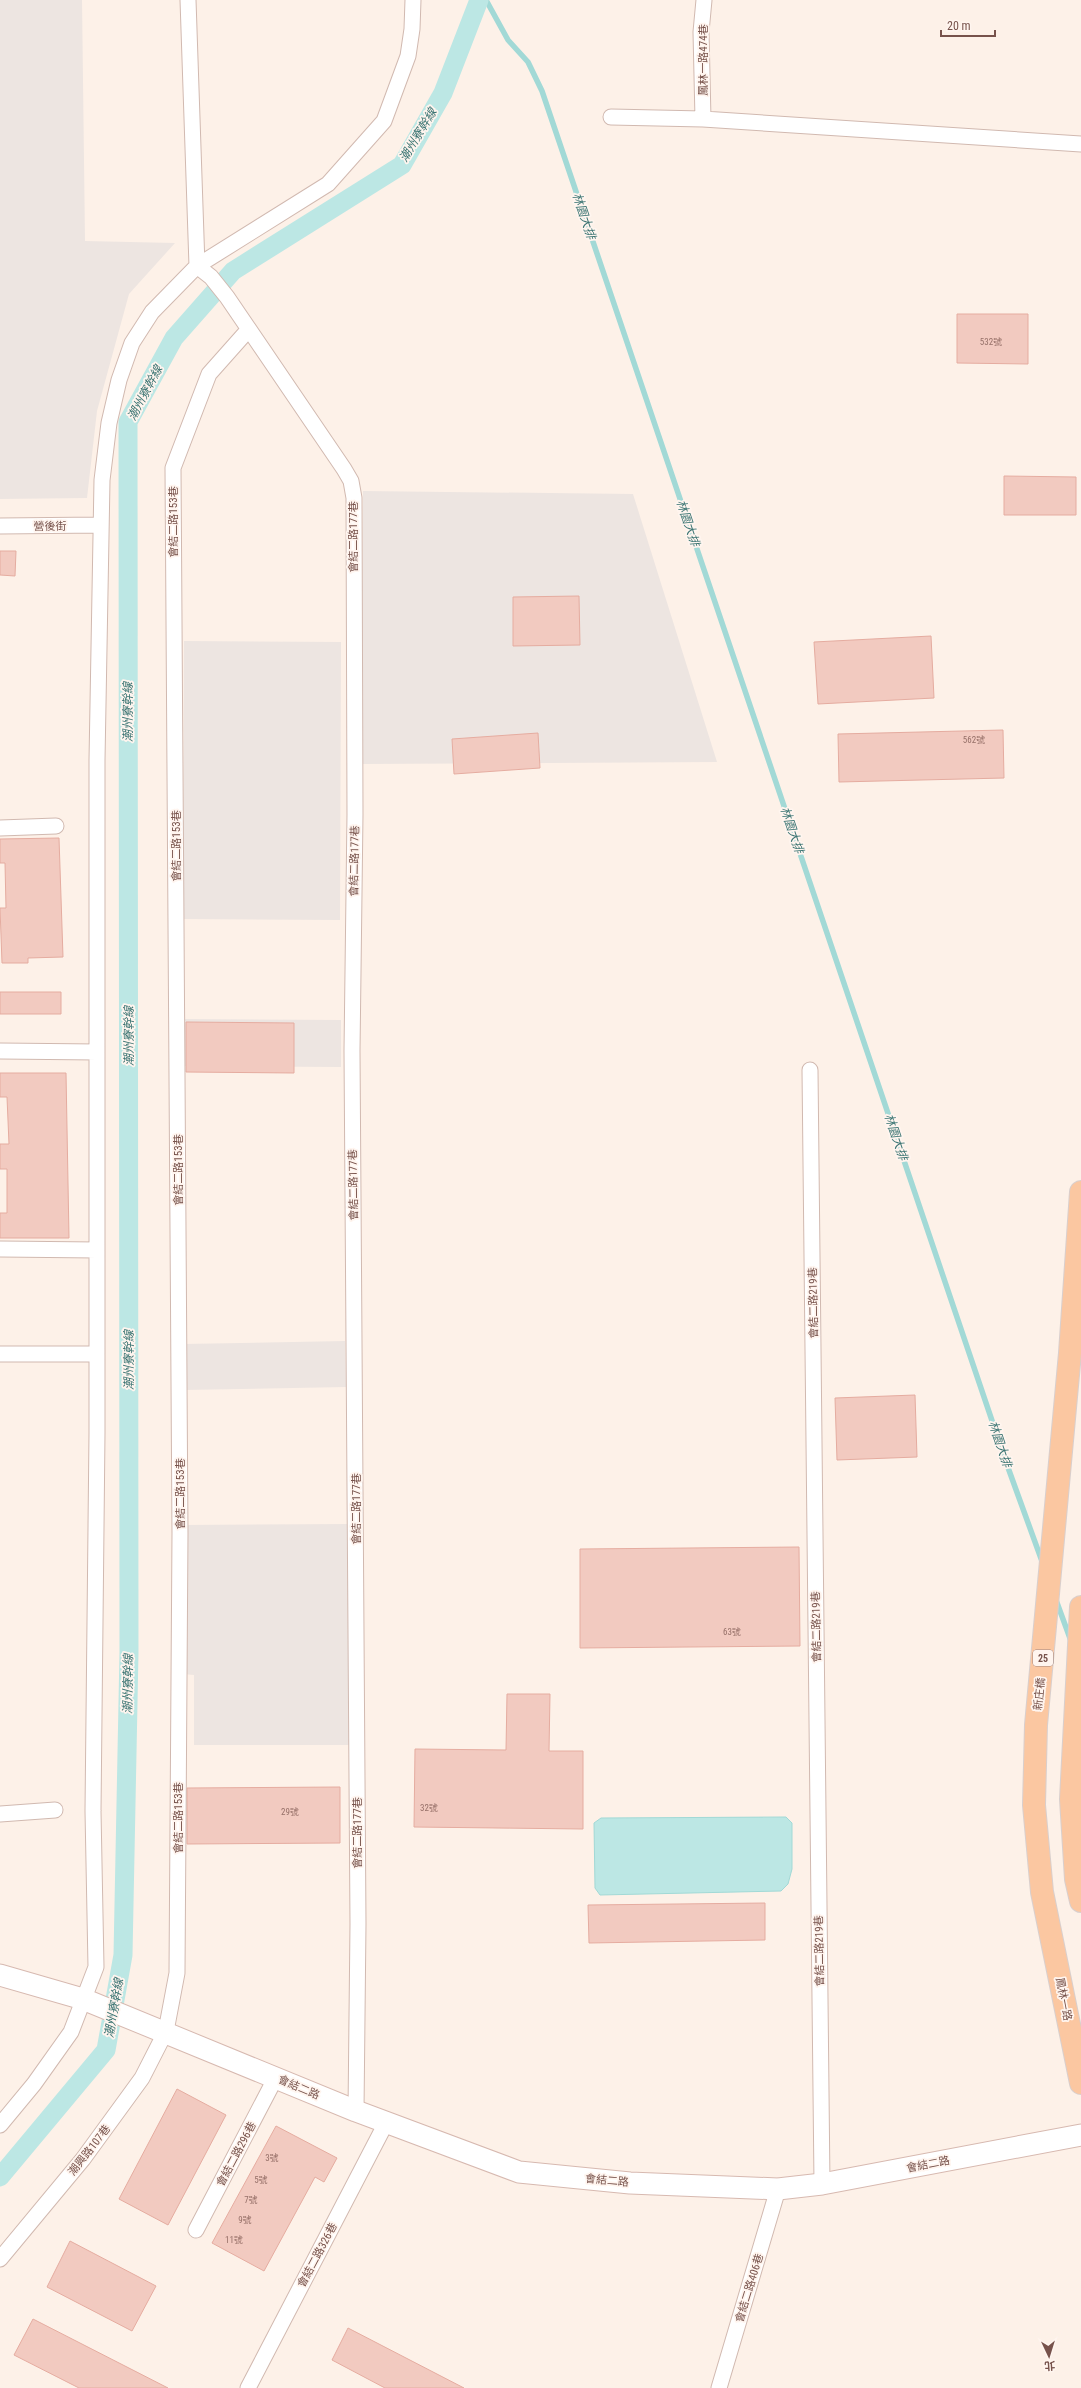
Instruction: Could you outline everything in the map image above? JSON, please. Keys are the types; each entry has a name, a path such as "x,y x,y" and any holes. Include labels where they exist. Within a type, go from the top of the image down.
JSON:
{"main road":[{"name":"新庄橋","path":"1057,1962 1042,1892 1034,1805 1036,1725 1070,1353 1081,1192"},
{"path":"1081,1606 1071,1799 1076,1879 1081,1901"},
{"name":"鳳林一路","path":"1057,1962 1081,2083"}],"street":[{"path":"188,0 197,266"},
{"path":"0,2125 34,2084 72,2032 87,2001 96,1967 93,1810 97,1354 97,760 100,525 102,480 109,422 119,380 132,343 152,312 197,266 328,184 384,121 408,56 412,30 413,0"},
{"name":"鳳林一路474巷","path":"703,119 701,32 704,0"},
{"path":"611,117 703,119 1081,144"},
{"name":"會結二路177巷","path":"197,266 211,277 227,296 344,469 351,481 354,498 355,814 352,1051 358,1908 356,2111"},
{"name":"會結二路153巷","path":"161,2029 177,1973 180,1533 173,468 209,374 249,329"},
{"name":"營後街","path":"0,526 100,525"},
{"path":"0,828 56,826"},
{"path":"0,1051 97,1052"},
{"name":"會結二路219巷","path":"810,1070 822,2184"},
{"path":"0,1249 97,1250"},
{"path":"0,1354 97,1354"},
{"path":"0,1814 55,1810"},
{"path":"0,1975 87,2001"},
{"name":"會結二路","path":"87,2001 161,2029 356,2111 387,2121 518,2172 630,2183 778,2189 822,2184 1081,2135"},
{"name":"潮興路107巷","path":"0,2259 83,2159 126,2103 142,2078 161,2029"},
{"name":"會結二路296巷","path":"196,2230 276,2077"},
{"name":"會結二路326巷","path":"248,2388 387,2121"},
{"name":"會結二路406巷","path":"719,2388 778,2189"}],"shaded area":[{"path":"0,0 82,0 85,241 175,243 129,294 97,411 87,498 0,499"},
{"path":"363,491 633,494 717,762 361,764"},
{"path":"184,641 341,642 340,920 183,919"},
{"path":"181,1019 341,1020 341,1067 181,1066"},
{"path":"345,1341 346,1387 184,1390 183,1344"},
{"path":"349,1524 349,1745 194,1745 194,1675 182,1674 182,1525"}],"water":[{"path":"786,1817 792,1823 792,1869 788,1884 781,1891 600,1895 595,1888 594,1823 601,1818"}],"building":[{"path":"957,314 1028,314 1028,364 957,363"},
{"path":"1004,476 1076,477 1076,515 1004,515"},
{"path":"0,551 16,551 15,576 0,575"},
{"path":"579,596 580,645 513,646 513,597"},
{"path":"931,636 934,698 818,704 814,642"},
{"path":"1003,730 1004,778 839,782 838,734"},
{"path":"538,733 540,768 454,774 452,739"},
{"path":"59,838 63,957 28,958 28,963 2,963 0,908 6,908 5,863 0,863 0,839"},
{"path":"0,992 61,992 61,1014 0,1014"},
{"path":"186,1022 294,1023 294,1073 186,1072"},
{"path":"0,1073 66,1073 69,1238 0,1238 0,1213 7,1213 7,1169 0,1169 0,1144 9,1144 7,1097 0,1097"},
{"path":"915,1395 917,1457 837,1460 835,1398"},
{"path":"799,1547 800,1646 580,1648 580,1549"},
{"path":"507,1694 550,1694 549,1751 583,1751 583,1829 414,1827 415,1749 506,1750"},
{"path":"340,1787 340,1843 187,1844 187,1788"},
{"path":"765,1903 765,1940 589,1943 588,1905"},
{"path":"177,2089 226,2115 168,2225 119,2199"},
{"path":"276,2126 337,2158 324,2182 315,2177 264,2271 212,2243"},
{"path":"70,2241 156,2286 132,2331 47,2287"},
{"path":"33,2319 168,2388 79,2388 14,2355"},
{"path":"348,2328 464,2388 385,2388 332,2360"}],"waterway":[{"name":"潮州寮幹線","path":"0,2177 106,2050 123,1955 129,1652 128,422 174,338 233,271 402,165 443,93 479,0"},
{"name":"林園大排","path":"486,0 508,40 528,62 542,91 1006,1462 1043,1564"},
{"name":"林園大排","path":"1056,1600 1071,1641"}]}
